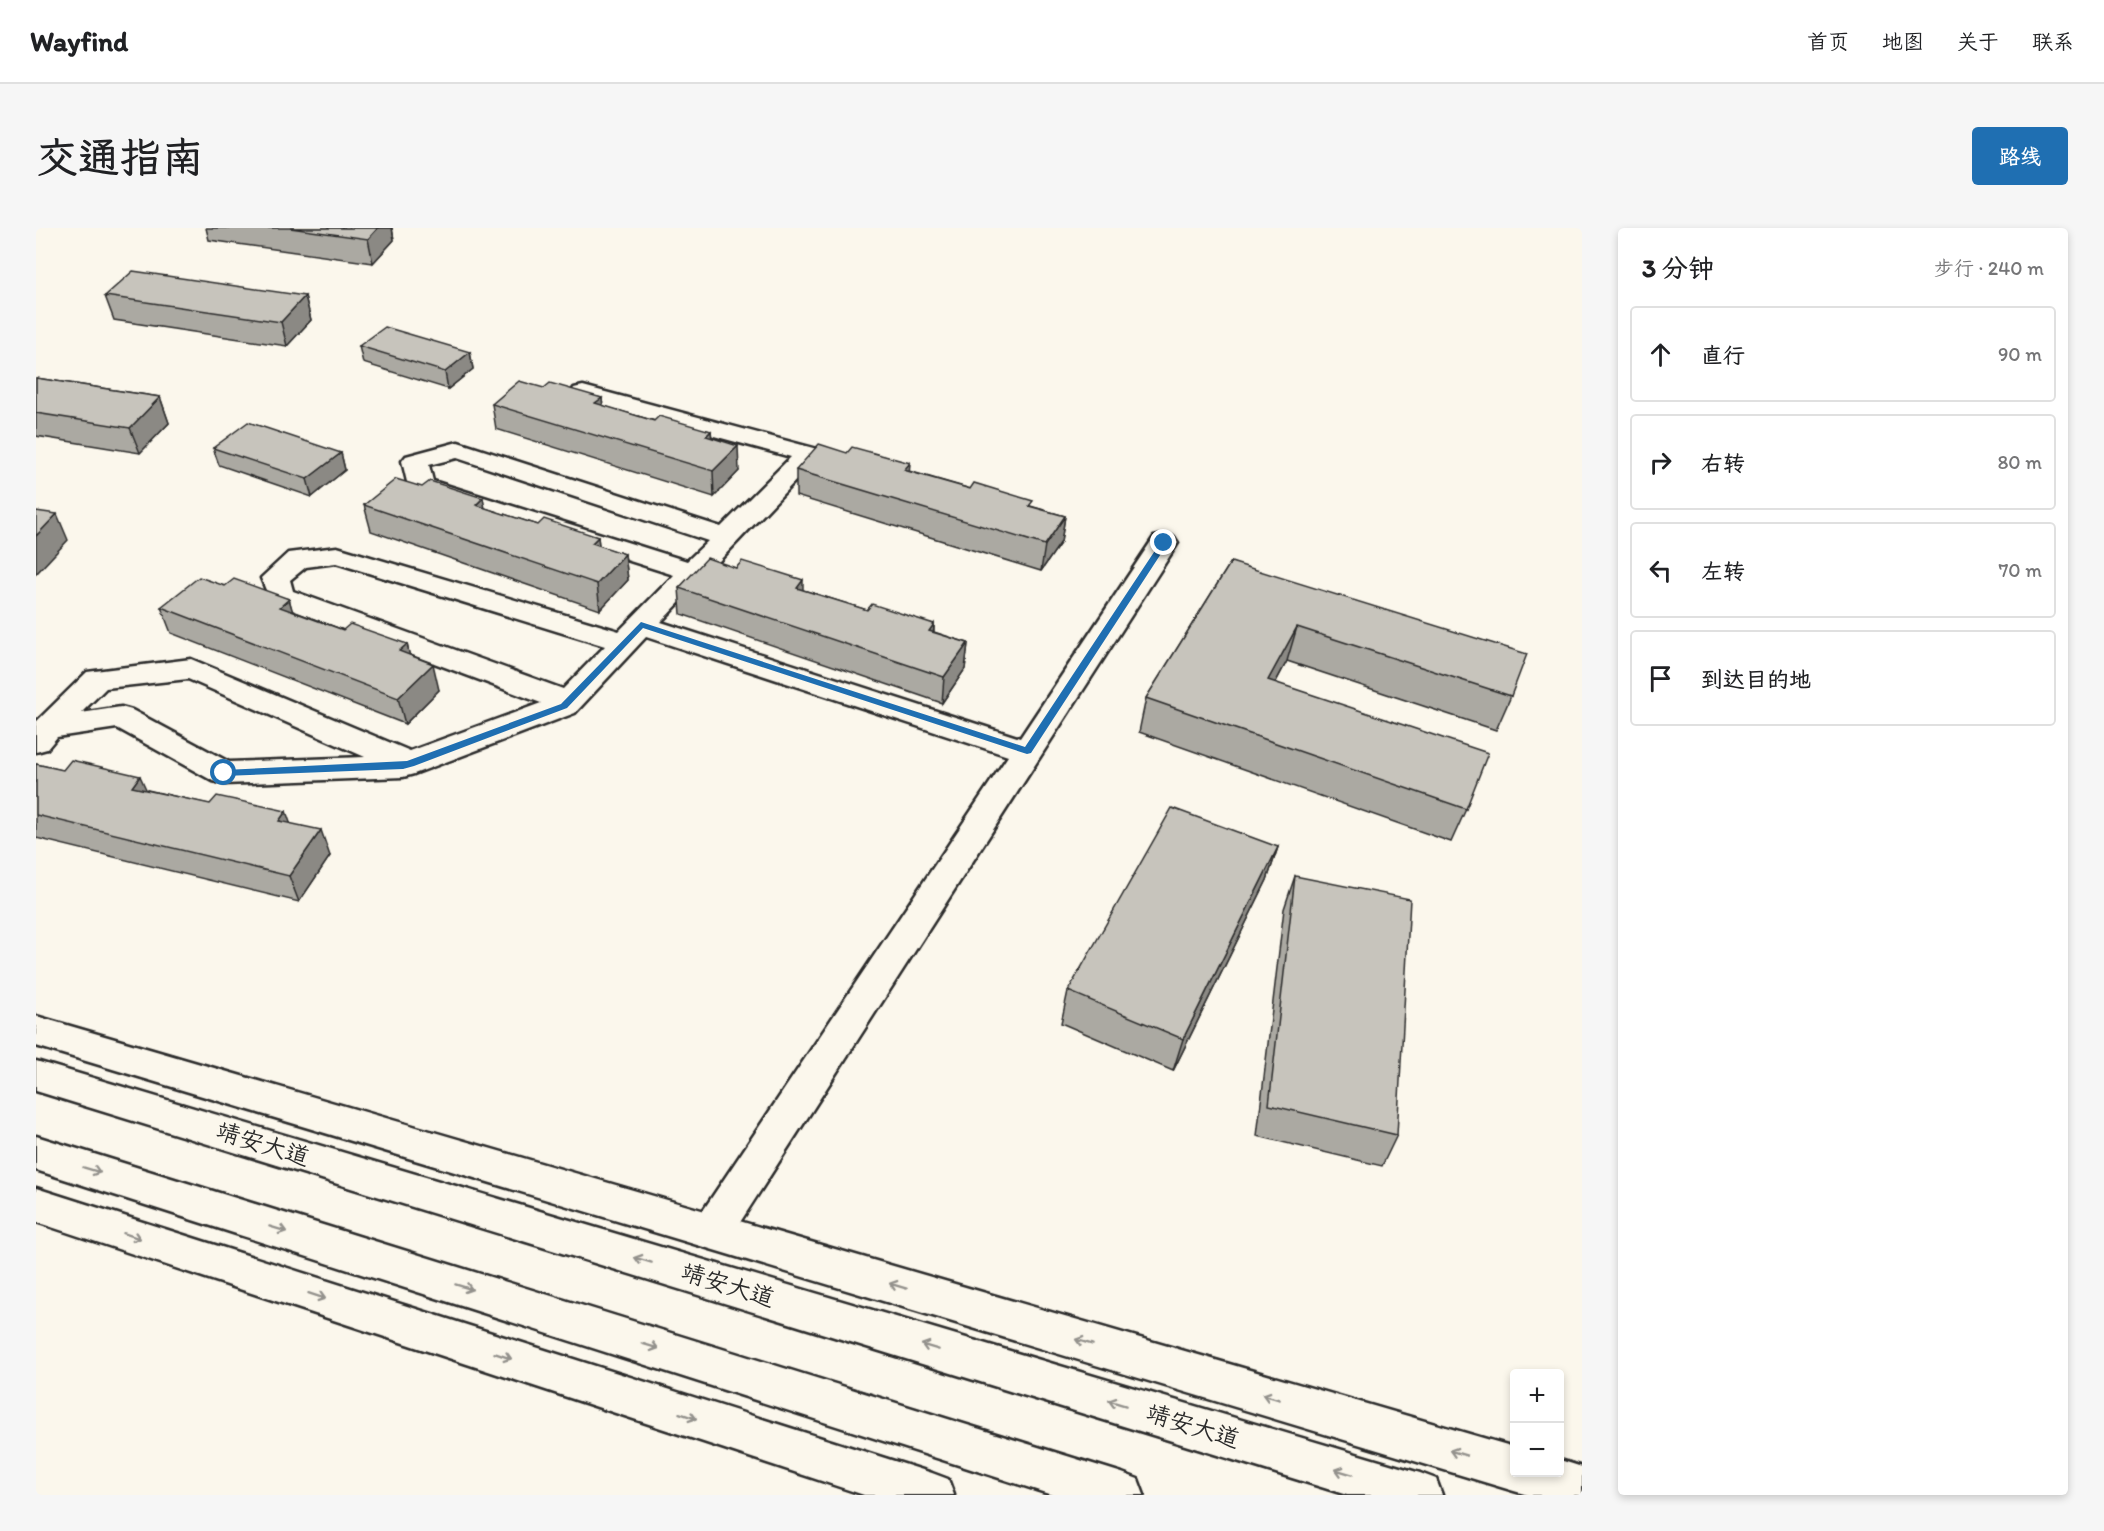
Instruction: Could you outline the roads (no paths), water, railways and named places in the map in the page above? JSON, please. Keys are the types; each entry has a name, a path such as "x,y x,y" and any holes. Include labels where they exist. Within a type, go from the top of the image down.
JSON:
{"street":[{"path":"42,734 121,717 224,773 403,766 564,706 807,454 583,393"},
{"path":"692,573 421,486 415,461 458,450 726,538"},
{"path":"712,1231 1164,543"},
{"path":"568,702 281,596 275,578 298,559 337,555 633,633 1027,751"},
{"path":"42,734 97,680 191,669 411,764"},
{"path":"36,1031 1510,1468"},
{"name":"靖安大道","path":"36,1076 1420,1495"},
{"path":"36,1153 1122,1495"},
{"path":"36,1205 932,1495"},
{"path":"1539,1477 1582,1489"}]}
